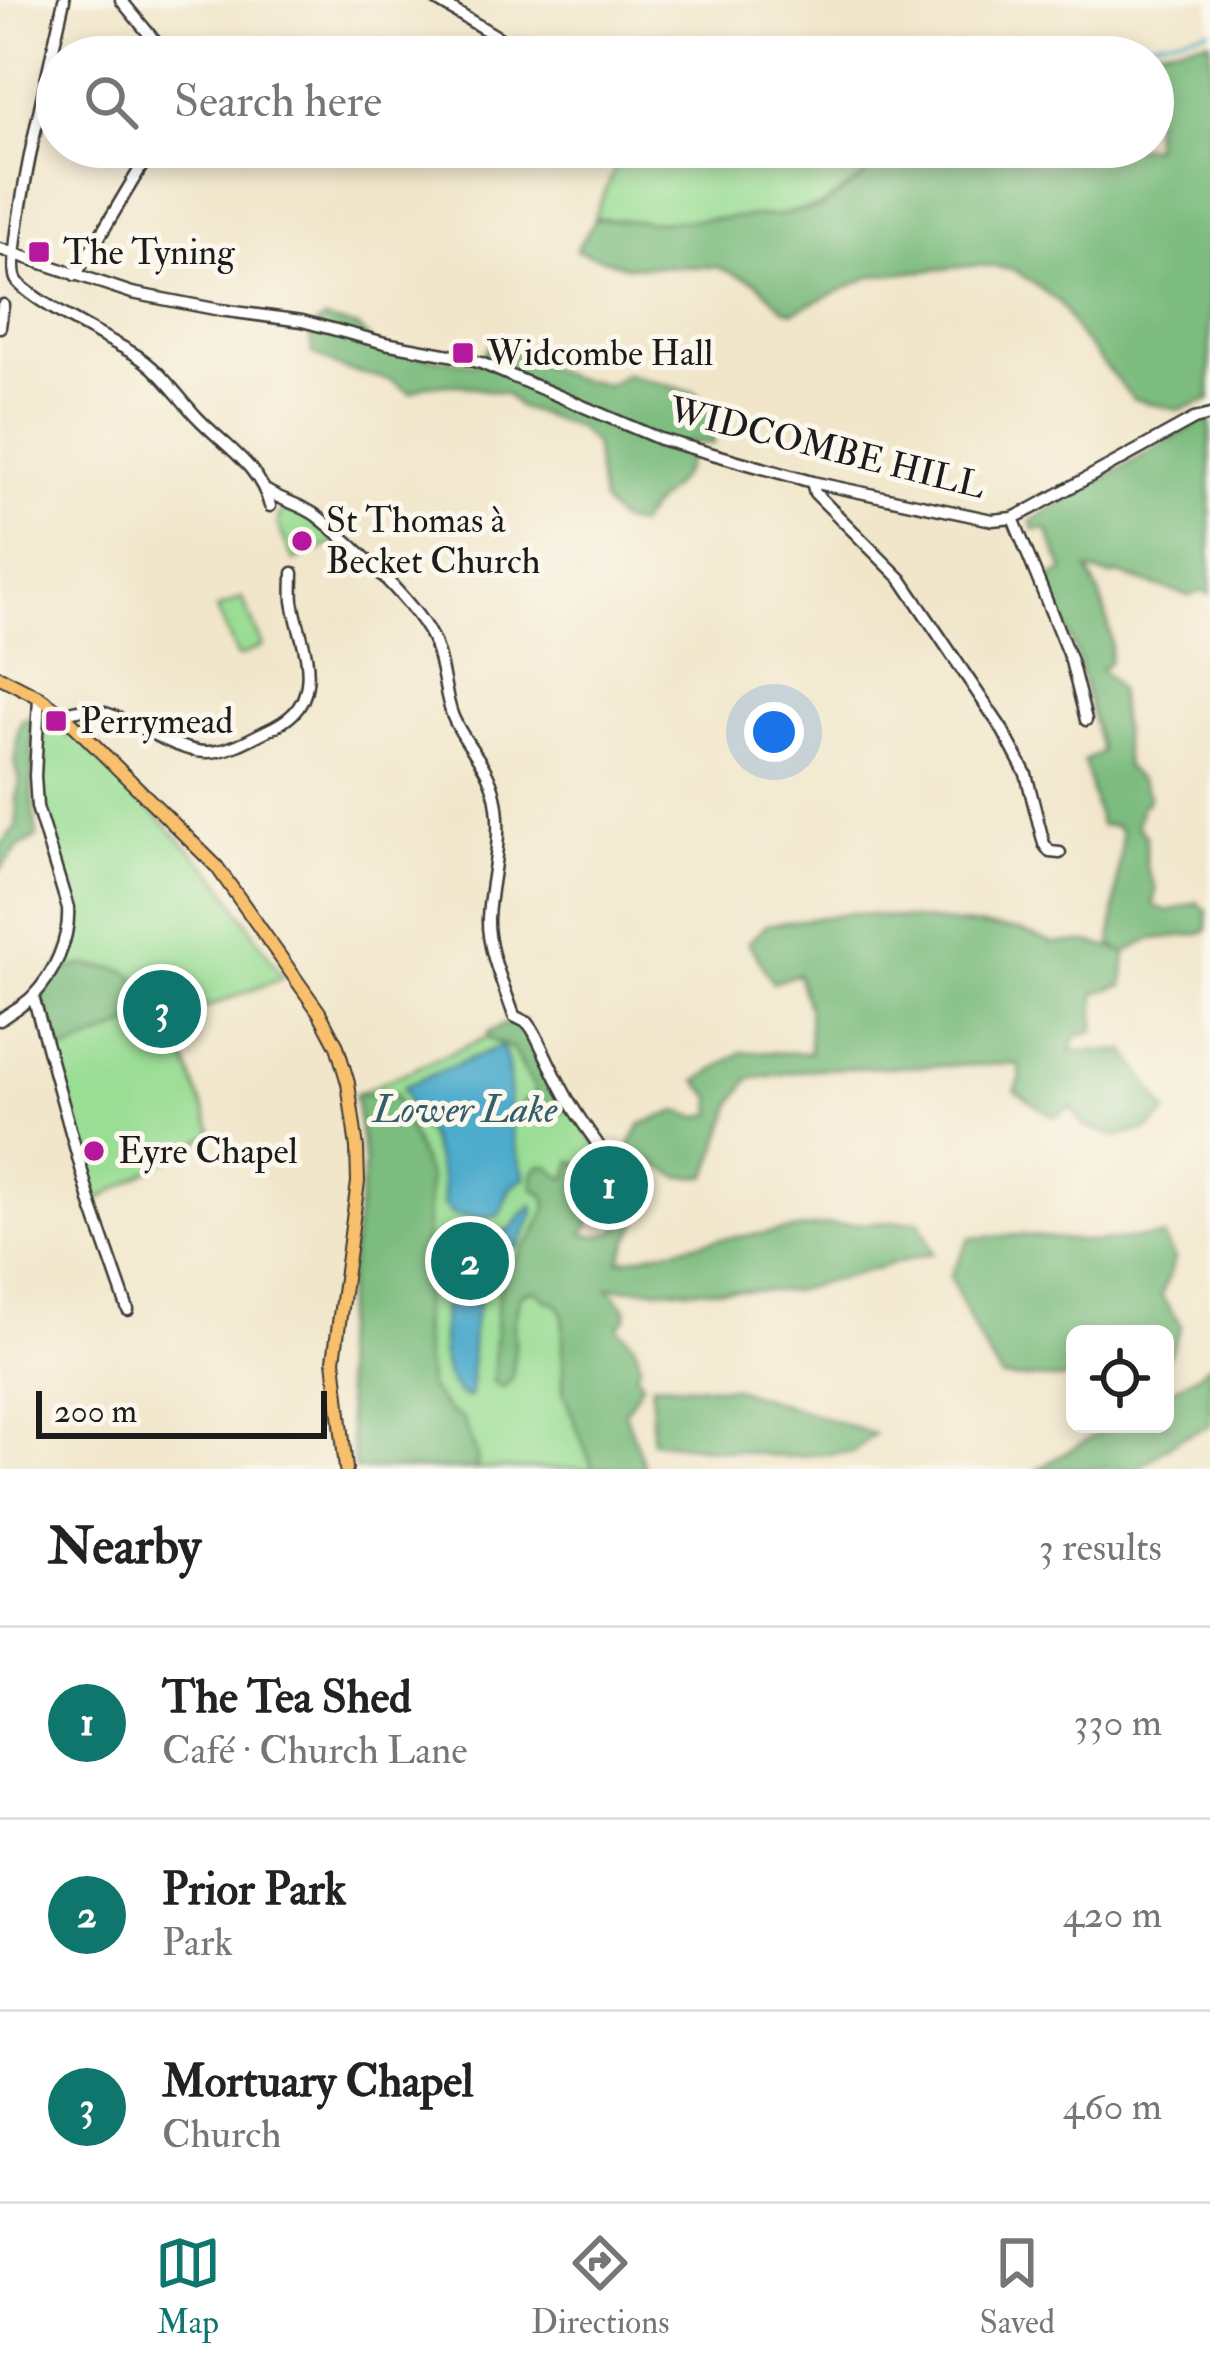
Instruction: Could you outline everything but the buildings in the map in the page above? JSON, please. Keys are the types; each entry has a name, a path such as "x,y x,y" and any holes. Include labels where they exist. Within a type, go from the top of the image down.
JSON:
{"main road":[{"path":"0,677 64,715 231,884 337,1046 347,1083 358,1182 334,1360 346,1469"}],"street":[{"path":"57,36 64,0"},
{"path":"121,0 151,36"},
{"path":"436,0 496,36"},
{"path":"36,135 15,255 16,280 31,296 158,371 197,418 243,459 267,491 271,506"},
{"path":"75,275 140,168"},
{"name":"WIDCOMBE HILL","path":"0,248 132,293 316,324 482,363 660,439 812,482 980,518 1013,518 1210,415"},
{"path":"0,326 4,304"},
{"path":"812,482 815,493 886,561 914,597 1002,729 1026,774 1044,844 1060,853"},
{"path":"267,491 316,515 382,577 421,619 435,643 452,714 488,771 497,807 498,860 488,919 490,941 514,1016 533,1030 570,1104 617,1178 620,1198 588,1201"},
{"path":"1013,518 1071,662 1086,721"},
{"path":"64,715 70,710 108,714 187,749 206,752 237,745 278,726 296,713 307,685 292,573"},
{"path":"0,1020 33,996 62,951 69,924 38,807 39,697"},
{"path":"33,996 91,1204 128,1310"}],"green space":[{"path":"1210,40 1210,400 1178,410 1133,399 1078,334 1060,303 1015,270 980,265 873,276 793,312 756,282 717,267 625,266 576,250 596,219 660,222 821,208 864,177 865,168 1174,168 1174,46"},
{"path":"615,168 864,168 863,177 820,206 780,215 659,223 594,218"},
{"path":"324,319 358,327 380,350 477,364 492,342 571,378 609,385 625,374 697,393 714,418 713,444 689,442 684,472 638,526 619,521 602,502 594,444 578,428 519,407 506,394 460,385 427,385 411,393 391,380 346,370 313,354 309,331"},
{"path":"1210,419 1210,594 1202,591 1189,596 1118,574 1088,570 1109,628 1109,663 1101,669 1118,689 1126,767 1149,795 1137,826 1146,836 1146,866 1156,890 1153,905 1168,912 1197,902 1207,911 1207,930 1152,939 1126,952 1123,985 1095,993 1095,1030 1077,1036 1070,1051 1126,1051 1167,1113 1147,1130 1116,1137 1084,1126 1071,1107 1054,1117 1015,1091 1021,1078 1018,1064 815,1069 749,1079 733,1103 708,1176 680,1177 626,1153 641,1124 678,1111 697,1117 713,1114 712,1097 697,1081 741,1052 810,1053 809,1010 798,974 773,983 748,942 767,925 852,913 1019,930 1054,943 1088,942 1124,952 1111,945 1122,834 1117,826 1100,825 1084,761 1101,752 1077,656 1046,580 1064,571 1047,529 1034,530 1031,521"},
{"path":"296,507 339,541 294,561 278,526 279,515"},
{"path":"242,598 263,646 238,657 217,609"},
{"path":"47,712 66,736 73,731 218,878 283,978 171,1021 213,1133 95,1202 60,1065 38,1001 66,952 72,920 42,796 43,714"},
{"path":"23,719 30,719 33,725 37,837 18,848 0,870 0,845 17,826 20,781 15,763"},
{"path":"60,967 126,971 138,982 150,1007 145,1018 68,1051 47,1034 39,992"},
{"path":"523,1020 566,1107 563,1111 552,1114 539,1109 533,1116 520,1110 535,1089 512,1049 489,1039 487,1033"},
{"path":"517,1024 610,1165 618,1193 588,1201 582,1244 630,1469 355,1469 339,1347 365,1166 355,1095"},
{"path":"395,1094 429,1179 422,1328 429,1388 447,1410 464,1420 477,1455 476,1469 355,1469 339,1347 365,1164 355,1095"},
{"path":"572,1161 595,1179 591,1224 582,1233 610,1233 619,1228 620,1209 639,1210 619,1261 713,1240 828,1225 920,1221 933,1253 793,1291 608,1288 626,1308 619,1330 631,1341 639,1359 636,1372 642,1384 625,1412 645,1469 593,1469 563,1392 563,1314 557,1303 536,1291 520,1296 512,1379 503,1388 493,1382 498,1295 504,1274 534,1236 547,1207 545,1196 533,1188 533,1173 540,1165 567,1178"},
{"path":"1022,1235 1091,1242 1163,1236 1175,1259 1161,1296 1181,1326 1174,1344 1174,1325 1066,1325 1066,1379 1002,1378 950,1276 970,1238"},
{"path":"1210,1364 1210,1426 1180,1438 1137,1469 1038,1469 1099,1433 1174,1433 1174,1389"},
{"path":"652,1384 734,1388 874,1434 854,1452 784,1457 652,1441"}],"water":[{"name":"Lower Lake","path":"501,1046 509,1073 511,1129 525,1178 510,1188 500,1215 481,1219 452,1214 443,1204 443,1183 429,1137 403,1089"},
{"path":"533,1205 520,1245 498,1255 482,1291 473,1335 470,1397 465,1398 444,1365 442,1236 456,1230 477,1236 499,1234"}],"waterway":[{"path":"1174,37 1210,30"}],"place":[{"name":"The Tyning","path":"39,252"},
{"name":"Widcombe Hall","path":"463,353"},
{"name":"St Thomas à Becket Church","path":"302,541"},
{"name":"Perrymead","path":"56,721"},
{"name":"Mortuary Chapel","path":"162,1009"},
{"name":"Eyre Chapel","path":"94,1151"},
{"name":"The Tea Shed","path":"609,1185"},
{"name":"Prior Park","path":"470,1261"}]}
